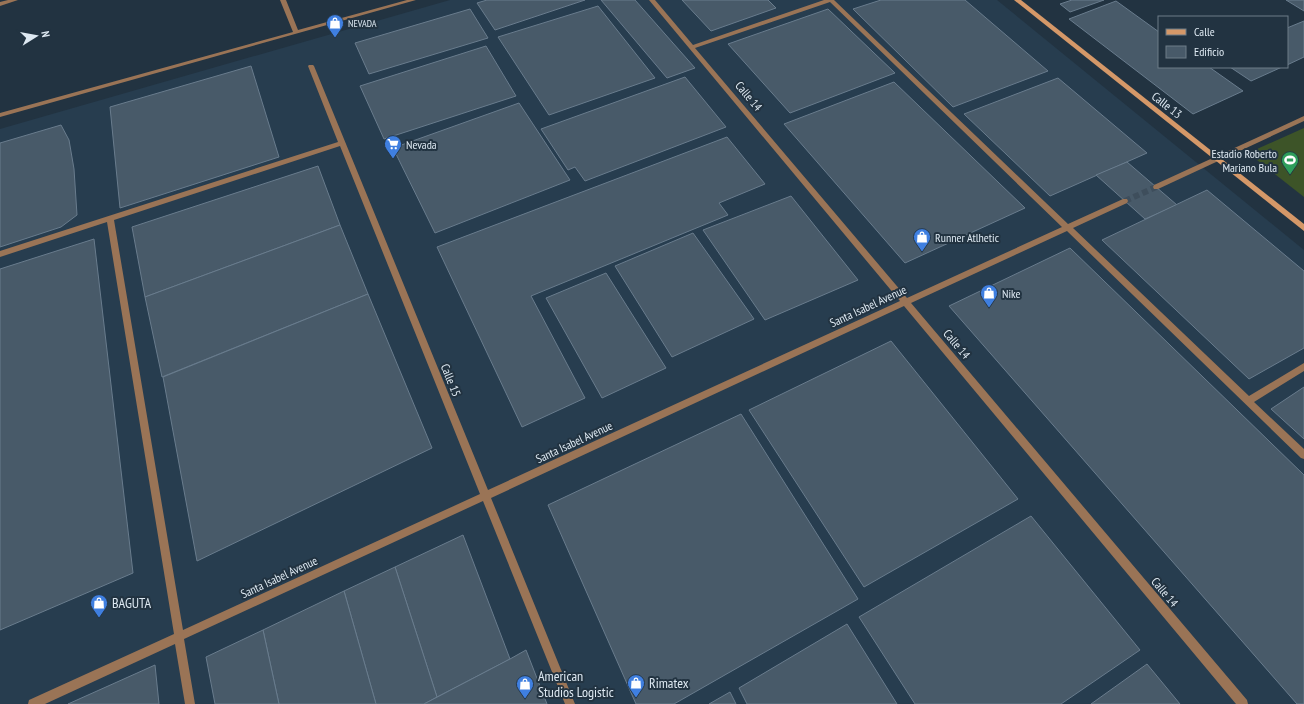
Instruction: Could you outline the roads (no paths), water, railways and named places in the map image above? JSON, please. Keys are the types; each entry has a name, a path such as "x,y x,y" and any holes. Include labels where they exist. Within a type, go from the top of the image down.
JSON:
{"main road":[{"name":"Calle 13","path":"1017,0 1304,228"}],"street":[{"path":"0,4 15,0"},
{"path":"283,0 296,32"},
{"path":"0,115 413,0"},
{"name":"Calle 14","path":"652,0 1243,704"},
{"path":"692,47 830,0 1304,455"},
{"name":"Calle 15","path":"311,66 484,496 570,704"},
{"path":"1156,187 1304,118"},
{"path":"0,254 342,143"},
{"name":"Santa Isabel Avenue","path":"33,704 1125,201"},
{"path":"110,219 190,704"},
{"path":"1248,401 1304,367"}],"tunnel":[{"path":"1125,201 1156,187"}],"place":[{"name":"NEVADA","path":"335,38"},
{"name":"Nevada","path":"393,159"},
{"name":"Estadio Roberto Mariano Bula","path":"1290,175"},
{"name":"Runner Atlhetic","path":"922,252"},
{"name":"Nike","path":"989,308"},
{"name":"BAGUTA","path":"99,618"},
{"name":"Rimatex","path":"636,698"},
{"name":"American Studios Logistic","path":"525,699"}]}
